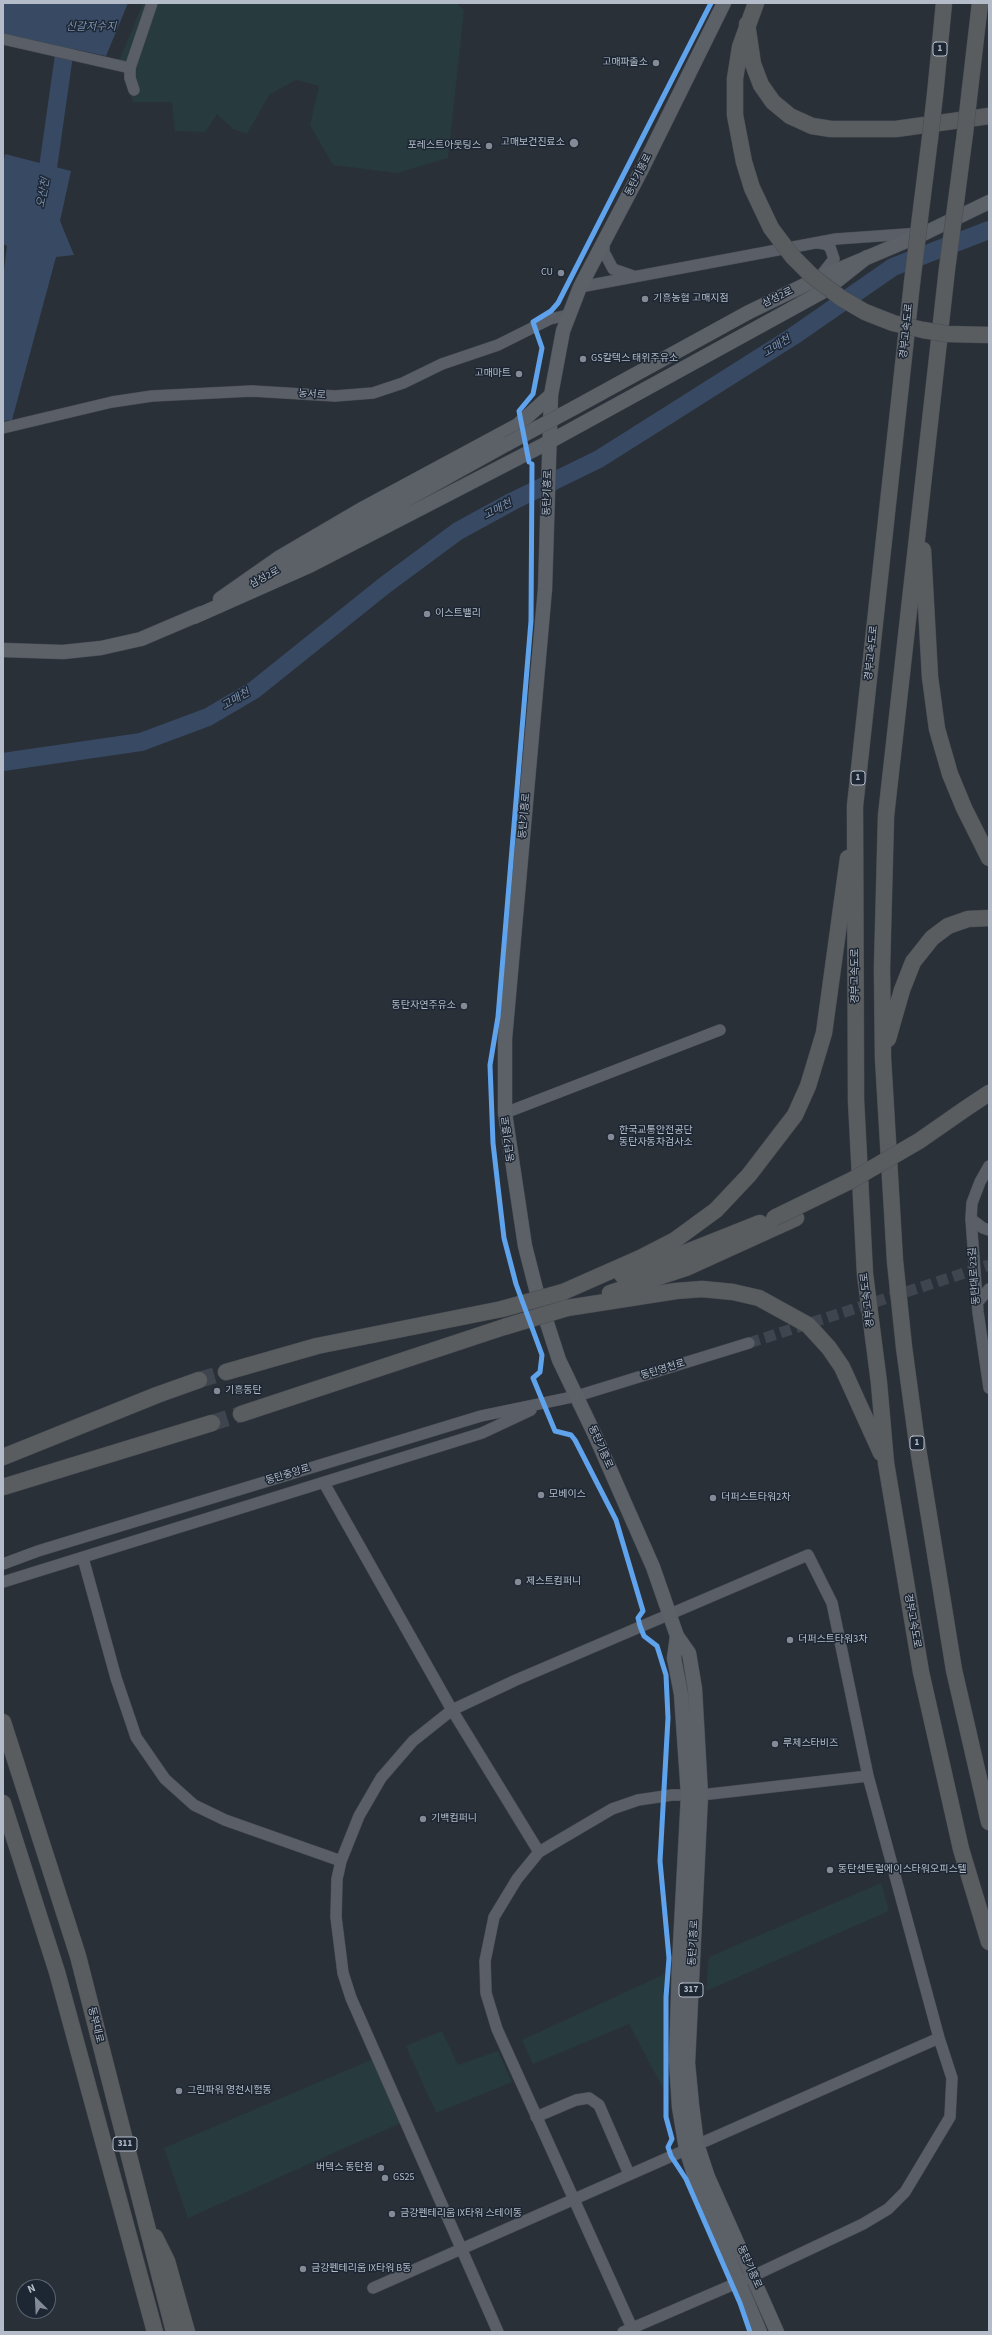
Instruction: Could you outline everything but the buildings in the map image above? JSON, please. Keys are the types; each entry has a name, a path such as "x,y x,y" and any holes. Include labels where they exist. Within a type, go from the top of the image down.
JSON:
{"highway":[{"path":"756,3 747,24 740,47 734,79 735,115 738,138 752,188 771,228 792,256 811,275 841,298 866,312 893,323 930,331 971,336 989,335"},
{"name":"경부고속도로","path":"944,3 935,96 912,284 855,806 856,1108 865,1274 879,1383 886,1462 921,1672 961,1849 989,1942"},
{"name":"1","path":"980,3 947,269 886,816 882,968 883,1058 896,1261 904,1347 916,1436 954,1670 989,1822"},
{"path":"747,24 753,64 761,85 773,102 790,116 812,126 831,129 890,129 989,116"},
{"path":"921,504 930,677 937,729 950,774 964,808 989,858"},
{"path":"562,1292 640,1258 675,1240 716,1210 749,1175 795,1115 808,1086 824,1033 831,971 855,806"},
{"path":"883,1058 902,990 913,962 932,938 948,926 968,919 989,918"},
{"path":"242,1414 686,1268 796,1218 855,1189 967,1114 989,1093"},
{"path":"226,1372 317,1346 502,1309 652,1266 774,1218 852,1180 967,1114 989,1105"},
{"path":"567,1308 676,1291 702,1289 746,1294 789,1313 815,1332 842,1367 886,1462"},
{"path":"3,1457 157,1395 199,1380"},
{"path":"3,1487 212,1423"},
{"name":"동부대로","path":"3,1722 78,1956 142,2213 174,2332"},
{"name":"311","path":"3,1804 57,1972 155,2332"},
{"path":"112,2177 125,2252 146,2332"},
{"path":"142,2213 167,2261 187,2332"}],"main road":[{"name":"동탄기흥로","path":"724,3 642,169 580,287 568,315 551,395 544,597 505,1039 505,1113 513,1175 528,1260 559,1360 577,1396 653,1567 677,1636 674,1658 681,1694 695,1795 680,1924 676,2060 679,2107 692,2147 708,2177 778,2332"},
{"name":"삼성2로","path":"3,650 63,652 101,648 140,639 194,617 749,312 819,278 926,233 989,202"},
{"path":"194,617 309,566 549,448 824,291 867,257"},
{"path":"194,617 280,557 362,509 518,426 551,395"},
{"name":"동탄기흥로","path":"692,2147 696,2181 760,2332"}],"street":[{"path":"134,90 130,78 130,68 152,3"},
{"path":"3,39 105,61 130,68"},
{"path":"580,287 813,243 870,236 926,233"},
{"path":"604,242 604,252 613,270 636,276"},
{"path":"813,243 825,244 830,247 833,252 834,259 819,278"},
{"name":"농서로","path":"3,428 112,402 152,396 252,391 335,396 373,393 403,383 442,364 498,345 550,319 568,315"},
{"path":"505,1113 720,1030"},
{"name":"동탄대로 23길","path":"989,1166 980,1182 972,1203 971,1219 977,1303 989,1388"},
{"path":"971,1219 983,1228 989,1230"},
{"path":"977,1303 989,1289"},
{"name":"동탄영천로","path":"577,1396 749,1343"},
{"name":"동탄중앙로","path":"3,1564 38,1551 481,1416 577,1396"},
{"path":"3,1582 482,1433 544,1404"},
{"path":"324,1483 452,1710 539,1852"},
{"path":"498,2332 351,1998 343,1972 336,1918 338,1879 341,1861 358,1816 381,1778 413,1741 452,1710 669,1613 808,1555 832,1603 868,1776 939,2038 952,2078 950,2117 905,2192 888,2209 863,2224 753,2276 627,2330 572,2199 496,2029 486,1994 485,1961 494,1917 517,1879 539,1852 612,1809 638,1800 868,1776"},
{"path":"83,1558 116,1678 136,1737 165,1779 194,1805 225,1820 341,1861"},
{"path":"373,2288 460,2248 939,2038"},
{"path":"536,2118 576,2100 589,2098 599,2105 629,2174"}],"green space":[{"path":"143,3 456,3 464,10 448,158 397,173 333,165 310,125 319,86 296,80 269,95 247,134 233,129 217,114 205,132 175,131 172,102 133,102 119,61"},
{"path":"881,1883 889,1911 706,1991 709,1957"},
{"path":"669,1972 666,2094 629,2024 533,2064 522,2040"},
{"path":"442,2031 458,2065 498,2051 512,2082 436,2113 406,2046"},
{"path":"373,2059 403,2122 188,2218 164,2148"}],"water":[{"name":"신갈저수지","path":"3,3 128,3 106,56 4,34"},
{"path":"5,154 71,171 60,221 74,255 56,257 12,420 3,421 3,277 7,246 3,244 3,164"}],"waterway":[{"name":"오산천","path":"45,189 65,48 68,3"},
{"name":"고매천","path":"3,762 141,742 208,717 254,690 385,585 458,531 513,501 599,459 792,337 893,267 989,230"}],"tunnel":[{"path":"749,1343 989,1265"},
{"path":"199,1380 226,1372"},
{"path":"212,1423 241,1414"}],"cycle path":[{"path":"529,462 519,411 533,394 542,348 533,322 551,311 558,303 711,3"},
{"path":"532,464 531,621 498,1017 490,1065 493,1143 498,1187 504,1238 516,1284 542,1355 540,1372 533,1378 555,1431 571,1435 575,1440 616,1520 643,1611 638,1618 640,1626 644,1636 657,1646 666,1675 668,1718 660,1861 669,1958 666,1997 666,2117 672,2139 668,2147 671,2156 686,2179 740,2303 750,2332"}],"place":[{"name":"고매파출소","path":"656,63"},
{"name":"고매보건진료소","path":"574,143"},
{"name":"포레스트아웃팅스","path":"489,146"},
{"name":"CU","path":"561,273"},
{"name":"기흥농협 고매지점","path":"645,299"},
{"name":"GS칼텍스 태위주유소","path":"583,359"},
{"name":"고매마트","path":"519,374"},
{"name":"이스트밸리","path":"427,614"},
{"name":"동탄자연주유소","path":"464,1006"},
{"name":"한국교통안전공단 동탄자동차검사소","path":"611,1137"},
{"name":"기흥동탄","path":"217,1391"},
{"name":"모베이스","path":"541,1495"},
{"name":"더퍼스트타워2차","path":"713,1498"},
{"name":"제스트컴퍼니","path":"518,1582"},
{"name":"더퍼스트타워3차","path":"790,1640"},
{"name":"루체스타비즈","path":"775,1744"},
{"name":"기백컴퍼니","path":"423,1819"},
{"name":"동탄센트럴에이스타워오피스텔","path":"830,1870"},
{"name":"그린파워 영천시험동","path":"179,2091"},
{"name":"버텍스 동탄점","path":"381,2168"},
{"name":"GS25","path":"385,2178"},
{"name":"금강펜테리움 IX타워 스테이동","path":"392,2214"},
{"name":"금강펜테리움 IX타워 B동","path":"303,2269"}]}
